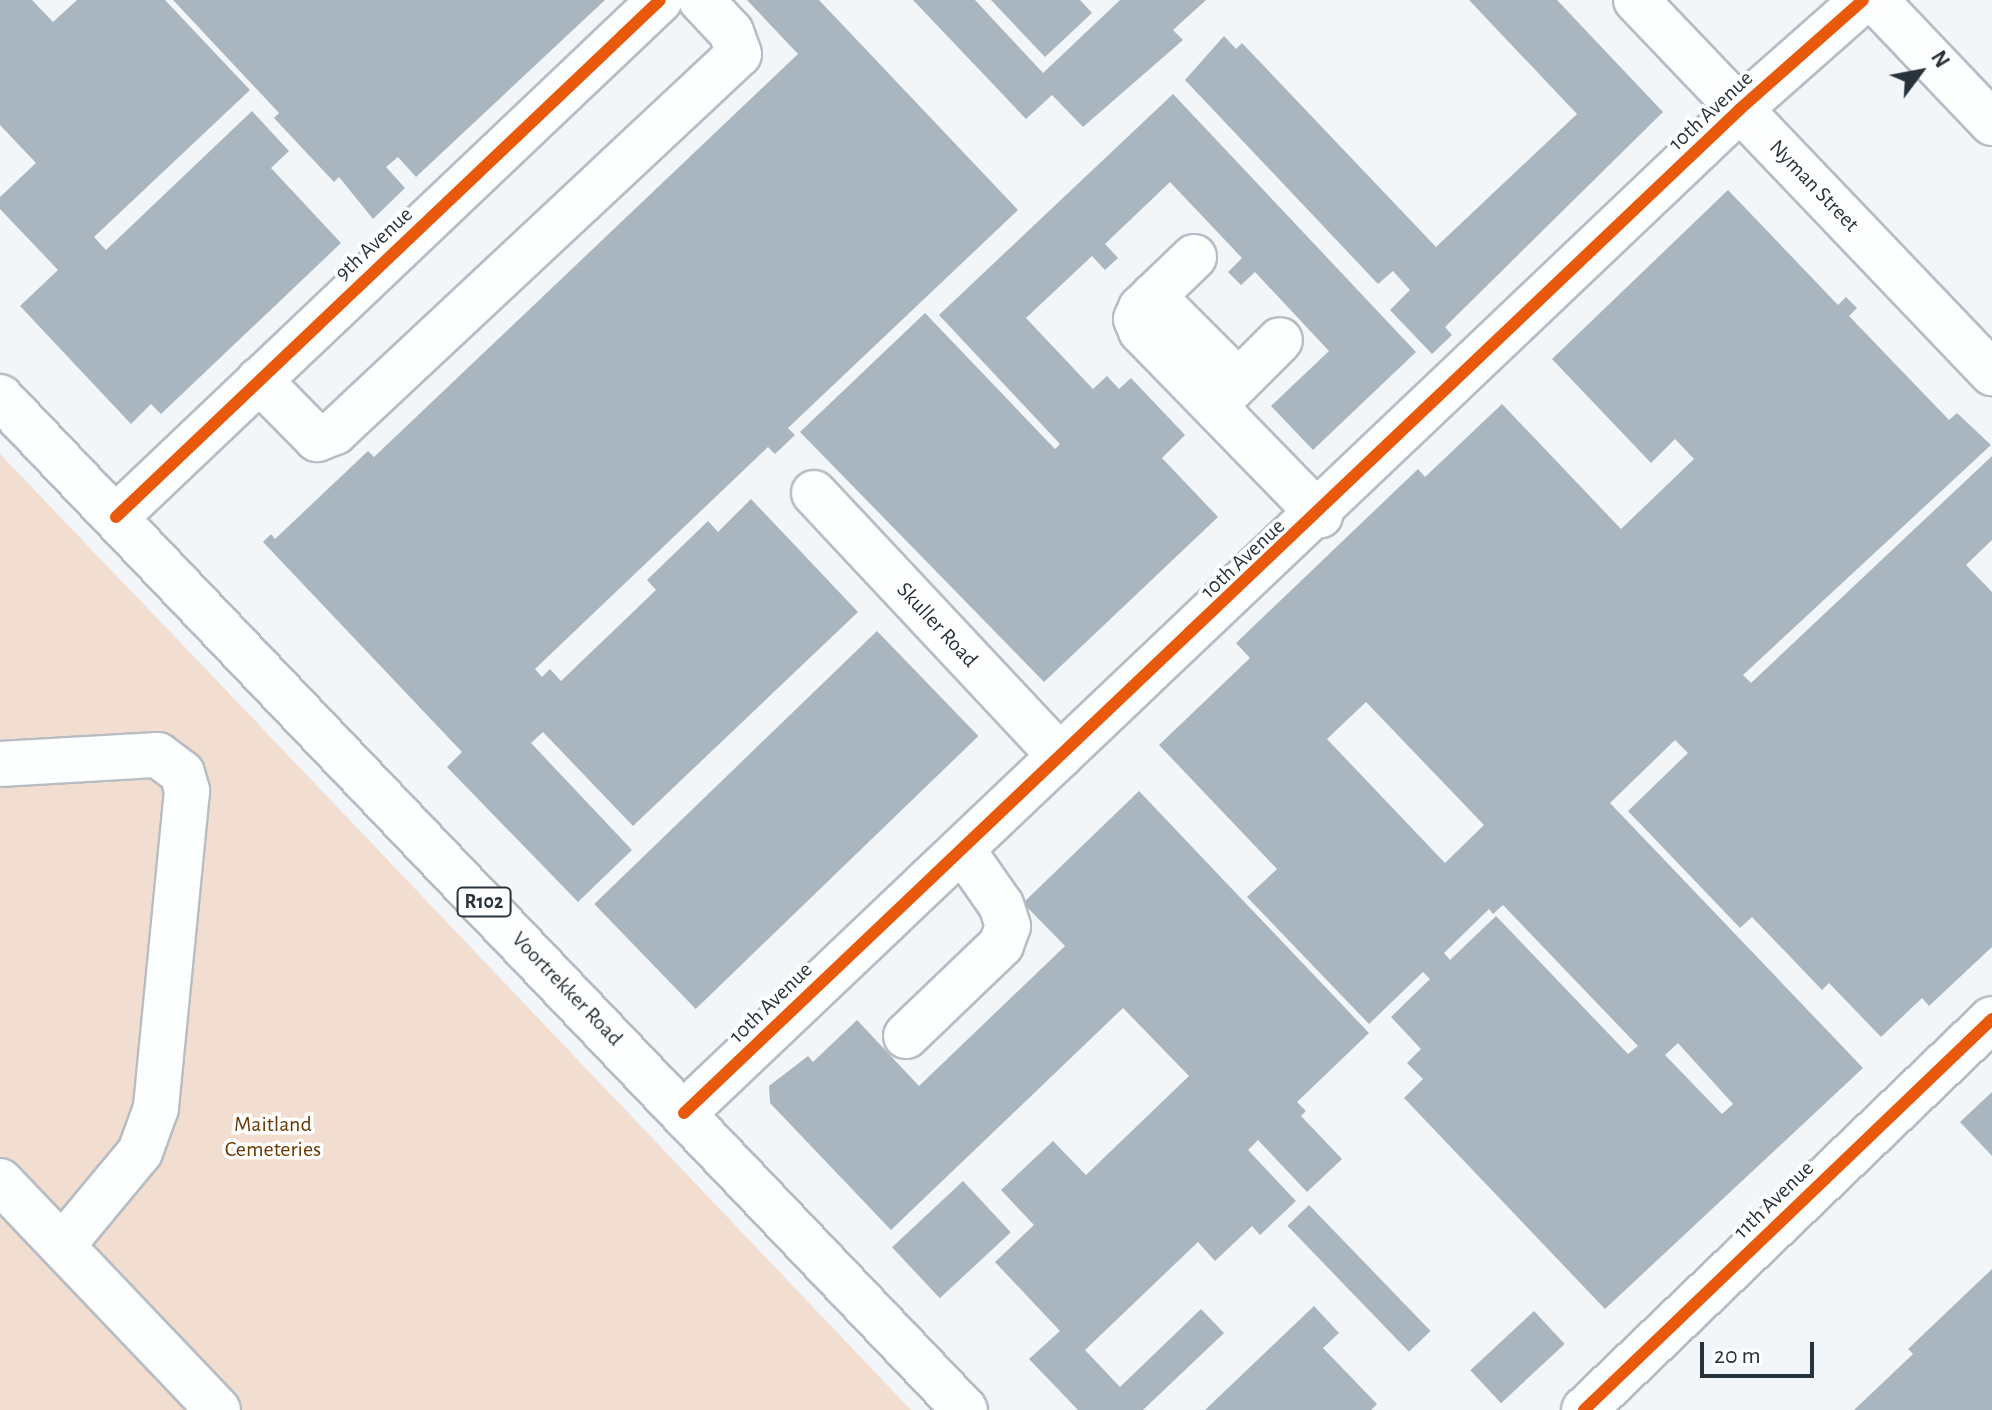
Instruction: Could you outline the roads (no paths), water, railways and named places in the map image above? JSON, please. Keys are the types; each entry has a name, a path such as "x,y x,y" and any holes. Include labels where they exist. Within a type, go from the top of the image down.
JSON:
{"street":[{"name":"9th Avenue","path":"116,517 660,0"},
{"path":"259,380 317,439 335,432 739,54 731,32 701,0"},
{"name":"Nyman Street","path":"1636,0 1992,373"},
{"name":"10th Avenue","path":"684,1113 1060,756 1320,515 1740,109 1863,0"},
{"path":"1875,0 1992,123"},
{"path":"1194,257 1153,296 1320,515"},
{"path":"1226,393 1280,340"},
{"name":"Voortrekker Road","path":"0,397 965,1410"},
{"name":"Skuller Road","path":"814,493 1060,756"},
{"path":"0,764 158,755 182,773 187,791 156,1108 140,1152 62,1246"},
{"path":"906,1036 1001,945 1008,926 1001,905 962,849"},
{"name":"11th Avenue","path":"1584,1410 1992,1019"},
{"path":"0,1181 218,1410"}],"park label":[{"name":"Maitland Cemeteries","path":"273,1136"}]}
